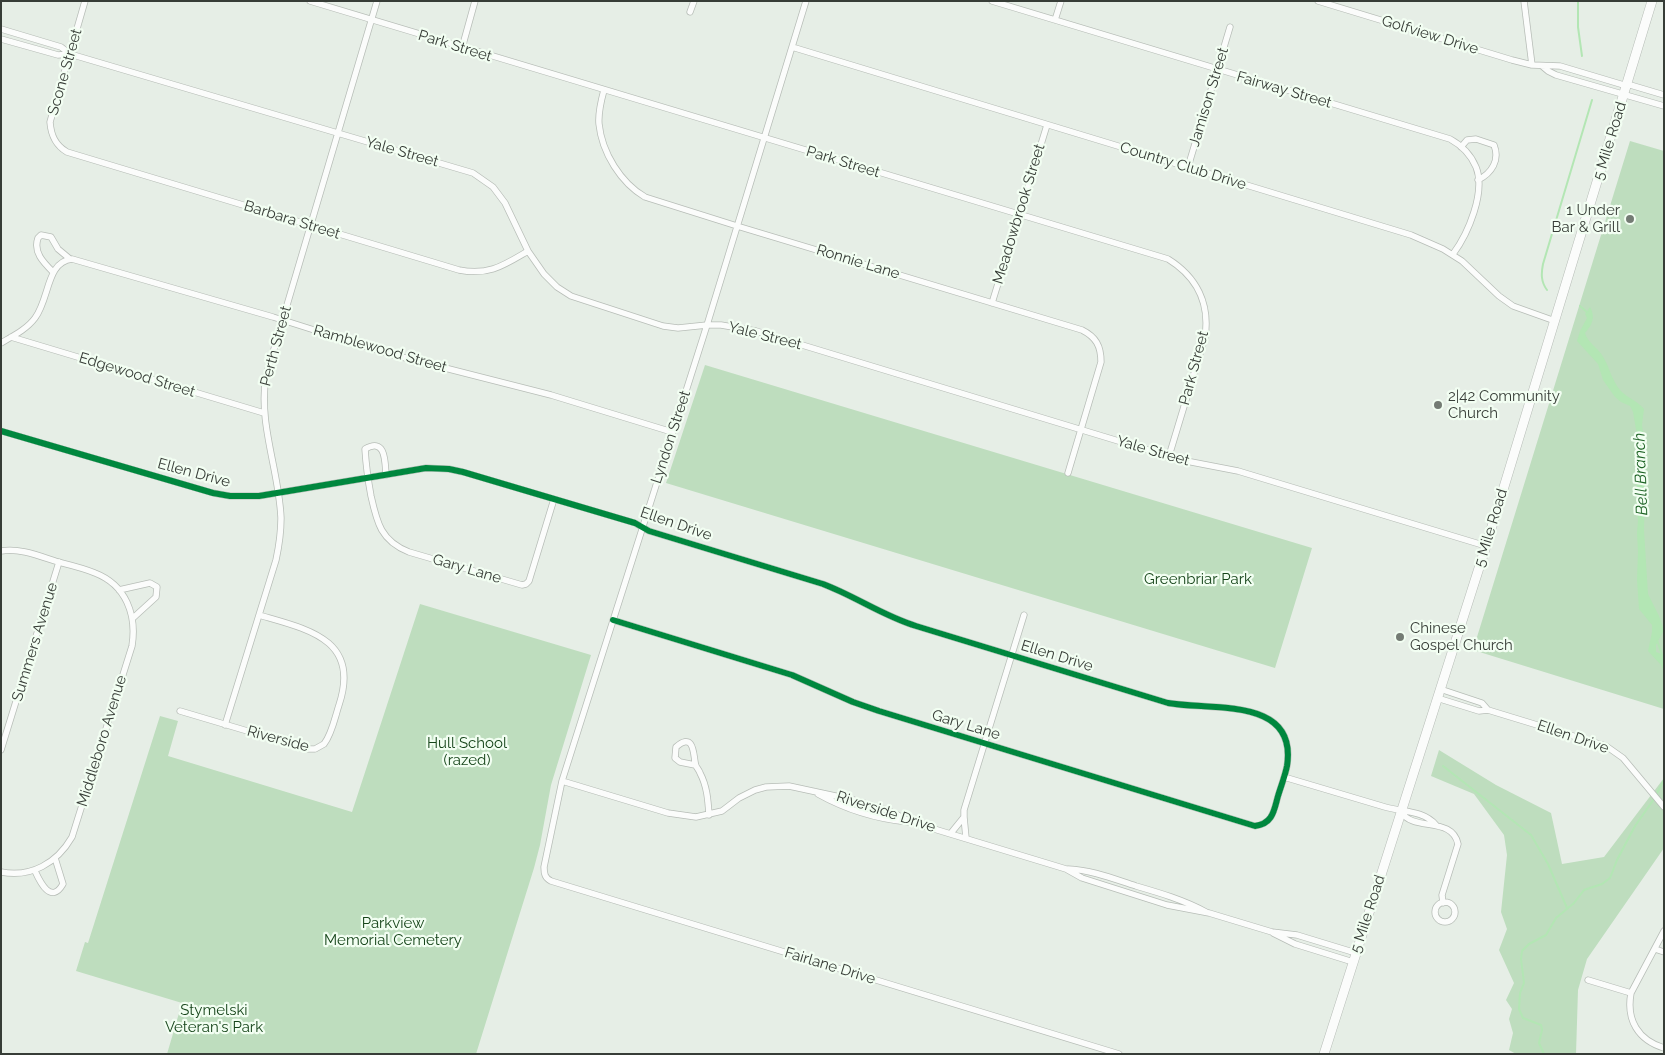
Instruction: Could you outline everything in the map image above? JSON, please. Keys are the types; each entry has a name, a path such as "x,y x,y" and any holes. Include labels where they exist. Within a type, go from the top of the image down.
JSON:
{"main road":[{"name":"5 Mile Road","path":"1324,1054 1486,546 1652,1"}],"street":[{"name":"Scone Street","path":"56,143 50,122 86,1"},
{"name":"Park Street","path":"310,1 1168,259 1184,270 1195,283 1203,300 1206,318 1205,337 1169,456"},
{"name":"Perth Street","path":"225,725 279,544 280,518 264,413 266,376 377,1"},
{"path":"462,48 475,1"},
{"path":"690,12 694,1"},
{"name":"Lyndon Street","path":"544,874 562,781 707,325 806,1"},
{"name":"Fairway Street","path":"992,1 1450,139 1470,156 1477,168 1479,191 1476,207 1453,254"},
{"path":"1056,20 1061,1"},
{"name":"Golfview Drive","path":"1318,1 1532,65 1560,66 1626,88"},
{"path":"1524,1 1532,65"},
{"name":"Jamison Street","path":"1188,167 1230,27"},
{"name":"Yale Street","path":"1,29 61,47 70,54 464,170 480,177 493,187 505,203 528,251 549,280 564,292 578,299 663,326 687,328 707,325 756,331 1169,456 1238,471 1486,546"},
{"name":"Yale Street","path":"1,39 58,55 70,54"},
{"name":"Country Club Drive","path":"792,47 1411,235 1435,244 1453,254 1474,270 1507,302 1522,310 1555,321"},
{"name":"Golfview Drive","path":"1542,66 1556,75 1626,88"},
{"path":"1626,88 1664,94"},
{"path":"1626,88 1664,106"},
{"name":"Ronnie Lane","path":"604,90 599,112 601,133 614,165 627,183 640,194 652,200 1082,330 1092,336 1098,343 1101,362 1068,473"},
{"name":"Meadowbrook Street","path":"992,303 1046,124"},
{"path":"1460,147 1467,140 1476,139 1494,145 1496,153 1492,168 1488,175 1478,180"},
{"name":"Barbara Street","path":"56,143 63,150 73,155 468,272 494,270 528,251"},
{"path":"53,272 37,252 35,246 38,238 41,236 51,238 58,249 70,259"},
{"path":"1,343 28,326 39,312 46,297 53,272 59,263 70,259"},
{"name":"Ramblewood Street","path":"70,259 282,320 398,356 551,395 672,432"},
{"name":"Edgewood Street","path":"11,337 264,413"},
{"name":"Ellen Drive","path":"1,431 213,493 246,497 277,494 426,468 449,469 642,526 649,531 823,584 899,621 1168,703 1191,707 1236,709 1264,717 1277,725 1287,744 1287,767 1284,777"},
{"path":"367,478 365,449 372,446 381,448 384,452 386,475"},
{"name":"Gary Lane","path":"367,478 377,523 384,535 394,545 409,552 522,585 529,581 554,499"},
{"path":"1,551 22,551 95,573 119,590 150,583 156,587 156,597 133,618"},
{"name":"Summers Avenue","path":"1,750 59,562"},
{"name":"Middleboro Avenue","path":"35,871 55,858 66,846 76,826 132,646 133,618 119,590"},
{"name":"Riverside","path":"180,711 308,749 315,749 327,741 344,685 343,670 338,656 329,643 312,631 259,615"},
{"path":"966,838 964,817 984,744 1024,615"},
{"name":"Gary Lane","path":"613,620 792,675 853,702 879,711 1255,826 1265,824 1272,818 1284,777"},
{"name":"Ellen Drive","path":"1438,694 1479,711 1488,710 1606,746 1623,758 1664,807"},
{"path":"695,765 705,784 709,815"},
{"path":"1284,777 1401,812 1405,818 1426,825 1436,825 1453,832 1458,844 1442,895 1442,903"},
{"name":"Riverside Drive","path":"562,781 677,815 696,818 722,811 739,798 766,787 789,786 836,795 888,810 911,822 1066,869 1082,878 1148,900 1194,912 1209,913"},
{"path":"814,792 834,803 887,820 911,822"},
{"path":"951,833 964,817"},
{"path":"1,872 21,874 35,871 44,887 50,892 57,892 63,884 55,858"},
{"name":"Riverside Drive","path":"1066,869 1085,870 1172,897 1209,913 1272,932 1298,935 1354,957"},
{"name":"Fairlane Drive","path":"544,874 551,881 1118,1054"},
{"path":"1664,931 1631,993 1630,1004 1631,1016 1639,1033 1647,1041 1664,1048"},
{"name":"Riverside Drive","path":"1272,932 1295,944 1354,957"},
{"path":"1655,949 1664,952"},
{"path":"1588,980 1631,993"}],"green space":[{"path":"1630,141 1664,151 1664,709 1473,650"},
{"name":"Greenbriar Park","path":"705,365 1312,548 1275,668 666,483"},
{"path":"420,604 591,655 551,785 534,868 476,1054 167,1054 182,1003 76,971 85,942 88,943 160,716 178,721 168,756 352,812"},
{"path":"1439,750 1496,785 1551,813 1562,864 1604,857 1664,778 1664,848 1587,959 1578,990 1576,1054 1516,1054 1509,1050 1513,1033 1509,1019 1512,1009 1506,1000 1514,983 1499,950 1507,929 1501,912 1507,855 1504,835 1474,794 1431,776"}],"water":[{"path":"1590,307 1593,318 1585,333 1586,336 1602,355 1620,390 1644,409 1642,425 1646,455 1644,530 1648,594 1664,630 1656,645 1656,652 1664,655 1664,672 1661,665 1648,651 1652,625 1639,609 1636,502 1639,447 1633,412 1630,406 1615,397 1603,380 1598,364 1577,341 1587,318 1585,314"}],"waterway":[{"name":"Bell Branch","path":"1578,1 1578,27 1582,56"},
{"name":"Bell Branch","path":"1547,290 1542,278 1543,264 1592,100"},
{"name":"Bell Branch","path":"1580,306 1588,313"},
{"name":"Bell Branch","path":"1657,640 1662,655"},
{"path":"1443,766 1531,835 1548,864 1567,908"},
{"name":"Bell Branch","path":"1656,795 1664,780"},
{"name":"Bell Branch","path":"1544,1054 1539,1043 1542,1030 1541,1025 1523,1018 1519,1009 1520,993 1524,983 1522,951 1529,944 1546,935 1556,918 1574,903 1584,890 1602,884 1610,878 1635,826 1654,799"}],"cycle path":[{"path":"1,431 213,493 230,496 259,496 426,468 463,472 635,523 649,531 823,584 904,622 1168,703 1227,708 1248,711 1266,717 1279,728 1287,744 1287,766 1272,816 1261,825 1255,826 879,711 853,702 792,675 613,620"}],"place":[{"name":"1 Under Bar & Grill","path":"1630,219"},
{"name":"2|42 Community Church","path":"1438,405"},
{"name":"Chinese Gospel Church","path":"1400,637"}],"park label":[{"name":"Hull School (razed)","path":"467,752"},
{"name":"Parkview Memorial Cemetery","path":"393,932"},
{"name":"Stymelski Veteran's Park","path":"214,1018"}]}
